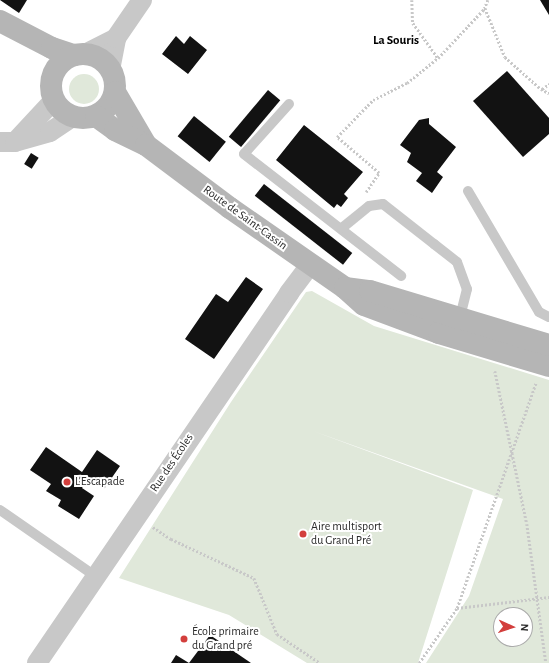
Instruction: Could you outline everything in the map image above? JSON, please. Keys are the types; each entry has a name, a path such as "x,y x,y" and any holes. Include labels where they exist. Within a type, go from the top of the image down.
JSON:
{"street":[{"path":"116,38 60,64 53,75 51,83 54,100 62,111 80,119 96,116 107,108 115,92 110,70 116,38 142,0"},
{"path":"8,26 52,48 102,60 110,70"},
{"path":"8,26 53,75"},
{"name":"Route de Saint-Cassin","path":"115,92 146,145"},
{"path":"8,142 54,100"},
{"path":"8,142 50,132 72,116"},
{"name":"Route de Saint-Cassin","path":"96,116 115,130 146,145 310,265 345,288 370,291 452,327 497,351 544,371"},
{"name":"Rue des Écoles","path":"37,663 136,516 289,293 310,265"},
{"name":"Route de Saint-Cassin","path":"452,327 548,343"}],"lane":[{"path":"289,104 244,154 342,228 401,276"},
{"path":"468,190 539,312 549,317"},
{"path":"342,228 369,206 383,204 456,262 467,289 452,327"},
{"path":"0,510 95,576"}],"path":[{"path":"412,0 413,23 438,58"},
{"path":"369,206 362,199 379,174 337,137 373,100 407,83 438,58 485,8 488,0"},
{"path":"485,8 505,57 541,89 549,93"},
{"path":"541,89 549,84"},
{"path":"497,351 496,377 503,399 506,430 512,455 518,471 538,598 546,663"},
{"path":"419,663 457,608 544,371"},
{"path":"136,516 171,540 254,578 277,634 320,663"},
{"path":"457,608 549,597"}],"shaded area":[{"path":"84,74 95,78 99,89 95,100 84,104 73,100 69,89 73,78"},
{"path":"312,291 374,326 549,380 549,663 426,663 469,596 503,499 313,431 473,490 418,663 307,663 229,615 119,578 231,402 306,292"}],"building":[{"path":"0,0 27,0 19,13"},
{"path":"540,0 549,0 549,15"},
{"path":"176,36 184,44 190,36 207,50 188,74 162,54"},
{"path":"507,71 549,118 549,134 523,157 473,101"},
{"path":"268,90 280,100 241,147 229,137"},
{"path":"194,116 226,142 210,162 178,136"},
{"path":"429,118 429,124 456,147 437,172 443,177 432,193 416,181 422,173 407,162 411,153 400,145 419,120"},
{"path":"304,125 363,172 344,194 348,198 341,207 337,204 334,208 276,160"},
{"path":"31,153 39,158 32,169 24,164"},
{"path":"264,184 352,253 343,265 255,196"},
{"path":"246,277 263,289 214,359 185,339 216,294 228,302"},
{"name":"L'Escapade","path":"46,447 82,472 97,450 120,466 104,489 89,478 82,488 94,496 79,519 58,506 61,500 46,491 51,484 30,470"},
{"path":"210,635 251,663 189,663"},
{"path":"176,655 189,663 171,663"}],"place":[{"name":"L'Escapade","path":"67,482"},
{"name":"Aire multisport du Grand Pré","path":"303,534"},
{"name":"École primaire du Grand pré","path":"184,639"}],"district":[{"name":"La Souris","path":"396,41"}]}
